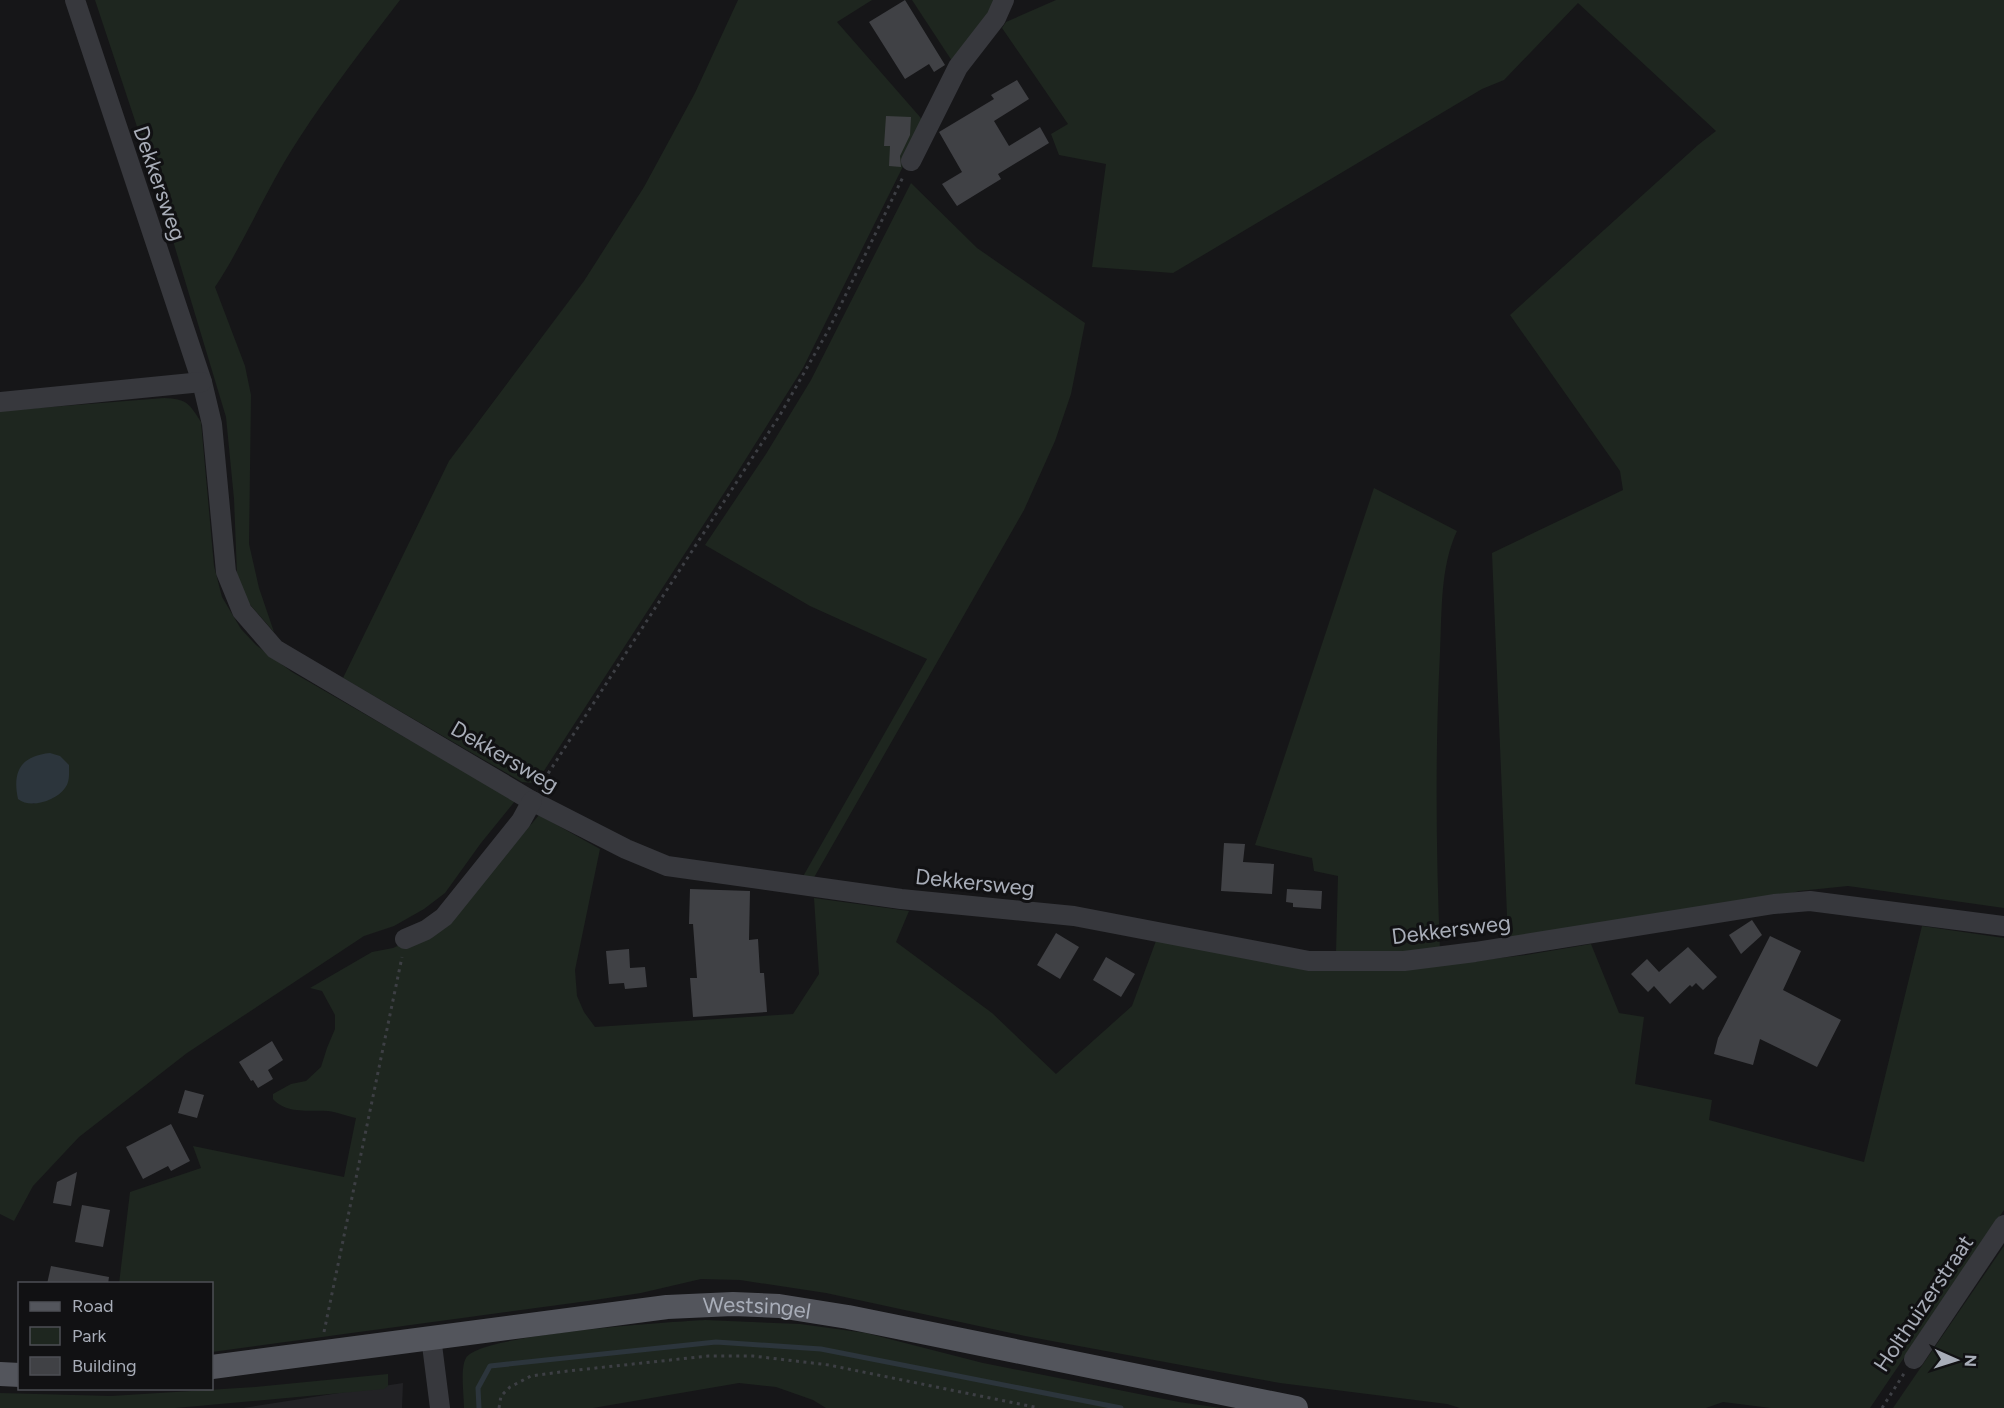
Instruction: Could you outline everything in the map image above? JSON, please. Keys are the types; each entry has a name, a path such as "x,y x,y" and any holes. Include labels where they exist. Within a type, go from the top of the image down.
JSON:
{"main road":[{"name":"Westsingel","path":"213,1367 667,1307 734,1304 779,1306 848,1317 1296,1408"},
{"path":"0,1374 18,1375"}],"street":[{"name":"Dekkersweg","path":"75,0 201,381 212,424 226,572 242,611 275,650 531,801 626,849 666,866 901,899 1074,916 1309,961 1404,961 1475,952 1774,904 1810,901 2004,926"},
{"path":"911,161 958,67 996,18 1004,0"},
{"path":"0,402 201,381"},
{"path":"405,939 432,927 444,916 521,821 531,801"},
{"name":"Holthuizerstraat","path":"1914,1359 2004,1225"},
{"path":"431,1337 440,1408"}],"path":[{"path":"531,801 780,415 829,329 911,161"},
{"path":"320,1351 405,939"},
{"path":"499,1408 501,1396 510,1386 531,1377 708,1356 753,1356 830,1365 1039,1408"},
{"name":"Holthuizerstraat","path":"1882,1408 1914,1359"}],"shaded area":[{"path":"50,753 60,756 69,765 67,786 56,797 43,802 29,803 18,799 16,780 21,767 32,758"},
{"path":"403,1383 402,1408 243,1408"}],"green space":[{"path":"95,0 400,0 298,140 215,287 245,366 251,395 249,544 259,588 274,632 246,600 237,574 234,499 226,417 155,181"},
{"path":"738,0 872,0 837,22 924,124 803,368 538,780 532,783 522,782 343,678 449,461 584,281 644,187 695,93"},
{"path":"912,0 999,0 956,67"},
{"path":"1056,0 2004,0 2004,908 1848,886 1799,891 1762,902 1508,939 1492,553 1623,490 1620,471 1510,315 1716,131 1578,3 1504,80 1482,89 1173,273 1092,267 1106,164 1059,155 1051,134 1068,124 1002,28 1006,22"},
{"path":"911,183 977,248 1085,323 1071,394 1055,441 1024,510 812,881 801,880 927,659 810,606 705,545 766,454 811,380"},
{"path":"164,398 187,403 201,422 214,566 222,597 241,629 256,645 292,672 515,801 445,893 424,909 394,926 364,936 187,1053 79,1137 33,1186 14,1221 0,1214 0,411","holes":["69,765 67,782 60,792 32,804"]},
{"path":"1374,488 1457,531 1447,559 1443,590 1438,689 1437,838 1440,950 1394,955 1336,953 1338,876 1314,871 1312,858 1255,845"},
{"path":"539,815 600,849 575,970 577,996 584,1012 595,1027 793,1014 819,974 814,898 909,911 896,942 992,1013 1056,1074 1132,1006 1157,938 1448,964 1526,955 1591,944 1619,1013 1644,1017 1635,1084 1712,1100 1709,1120 1864,1162 1922,926 2004,938 2004,1210 1870,1408 1771,1408 1723,1402 1706,1408 1460,1408 1447,1404 1280,1383 1025,1336 826,1293 740,1280 701,1279 641,1293 588,1301 213,1352 213,1282 119,1282 130,1192 201,1168 193,1146 344,1177 356,1118 328,1111 291,1109 278,1104 273,1099 273,1094 291,1084 306,1081 321,1067 335,1029 335,1015 322,991 310,988 372,952 393,948 448,923"},
{"path":"2004,1246 2004,1408 1893,1408"},
{"path":"705,1320 800,1324 866,1333 983,1363 1179,1402 1221,1408 826,1408 813,1400 776,1387 739,1383 593,1408 464,1408 464,1363 466,1358 479,1350 504,1342 538,1336"},
{"path":"388,1374 388,1386 384,1389 198,1406 0,1408 0,1393 111,1396 255,1387"}],"building":[{"path":"905,0 945,65 934,72 929,64 905,79 869,22"},
{"path":"1017,80 1029,99 994,121 1009,146 1040,127 1049,143 998,174 1001,179 957,206 942,184 962,172 939,132 994,99 991,95"},
{"path":"886,116 911,117 910,135 900,156 901,167 889,166 890,146 884,146"},
{"path":"1224,843 1245,844 1243,862 1274,864 1272,894 1221,891"},
{"path":"690,889 750,891 749,940 758,939 760,973 764,973 767,1012 693,1017 690,978 697,978 693,924 689,924"},
{"path":"1287,889 1322,891 1321,909 1293,907 1293,903 1286,902"},
{"path":"1752,920 1762,935 1741,954 1729,935"},
{"path":"1056,933 1079,947 1060,979 1037,965"},
{"path":"1770,936 1801,951 1783,990 1841,1020 1817,1067 1760,1039 1753,1065 1714,1054 1718,1038"},
{"path":"1688,947 1717,977 1703,990 1696,983 1692,987 1690,985 1670,1004 1654,986 1648,992 1631,974 1647,959 1659,972"},
{"path":"629,949 630,968 645,967 647,987 625,989 624,983 609,984 606,951"},
{"path":"1106,957 1135,974 1121,997 1093,980"},
{"path":"272,1041 283,1060 268,1070 273,1079 258,1088 239,1062"},
{"path":"185,1090 204,1095 197,1118 178,1113"},
{"path":"171,1124 190,1161 171,1171 168,1166 143,1179 126,1147"},
{"path":"77,1172 71,1206 53,1203 57,1182"},
{"path":"82,1205 110,1210 103,1247 75,1242"},
{"path":"51,1266 109,1277 108,1282 47,1282"}],"waterway":[{"path":"479,1408 478,1388 490,1366 716,1342 821,1349 1121,1408"}]}
